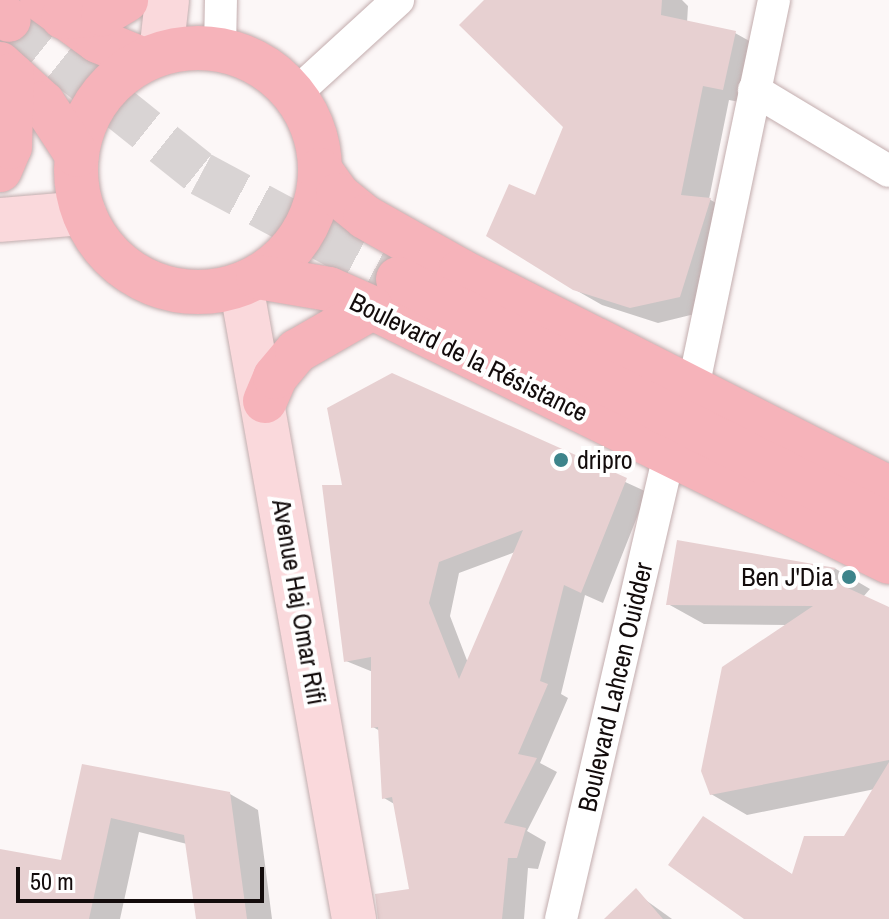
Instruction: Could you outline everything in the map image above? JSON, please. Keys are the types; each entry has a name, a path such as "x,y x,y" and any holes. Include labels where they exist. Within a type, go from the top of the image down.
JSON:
{"main road":[{"path":"29,12 103,14 126,0"},
{"path":"6,70 50,112 77,155 84,213 119,263 156,285 199,293 249,281 300,239 315,206 320,170 315,135 294,95 261,66 220,50 152,57 122,54 29,12"},
{"path":"77,155 99,98 152,57"},
{"path":"0,170 10,147 6,70"},
{"path":"320,170 338,195 365,217 889,488"},
{"name":"Boulevard de la Résistance","path":"249,281 385,294 669,454 889,562"},
{"path":"265,401 275,377 297,351 385,294 889,525"}],"street":[{"path":"152,57 167,0"},
{"path":"220,50 221,0"},
{"path":"294,95 398,0"},
{"path":"693,388 774,0"},
{"path":"754,90 889,171"},
{"path":"0,220 84,213"},
{"name":"Avenue Haj Omar Rifi","path":"249,281 265,401 354,919"},
{"name":"Boulevard Lahcen Ouidder","path":"561,919 669,454"}],"building":[{"path":"484,0 662,0 661,15 736,31 723,90 703,86 681,195 711,198 680,297 630,308 573,290 486,236 509,184 535,195 563,127 459,25"},
{"path":"392,373 627,478 581,593 564,585 540,681 548,684 518,754 537,758 504,823 526,828 517,858 508,858 502,919 378,919 375,894 409,889 392,797 382,799 378,727 371,728 371,657 344,662 322,485 342,485 327,408","holes":["523,530 459,679 429,603 439,562"]},
{"path":"677,540 836,568 826,578 889,607 889,760 710,795 701,771 722,667 813,606 666,605"},
{"path":"889,762 889,919 744,919 668,865 703,816 792,874 804,836 844,836"},
{"path":"82,764 230,792 247,919 196,919 184,835 111,818 89,919 0,919 0,849 61,860"},
{"path":"636,888 663,919 604,919"}],"tunnel":[{"path":"9,20 201,174 398,279"}],"place":[{"name":"dripro","path":"561,460"},
{"name":"Ben J'Dia","path":"849,577"}]}
